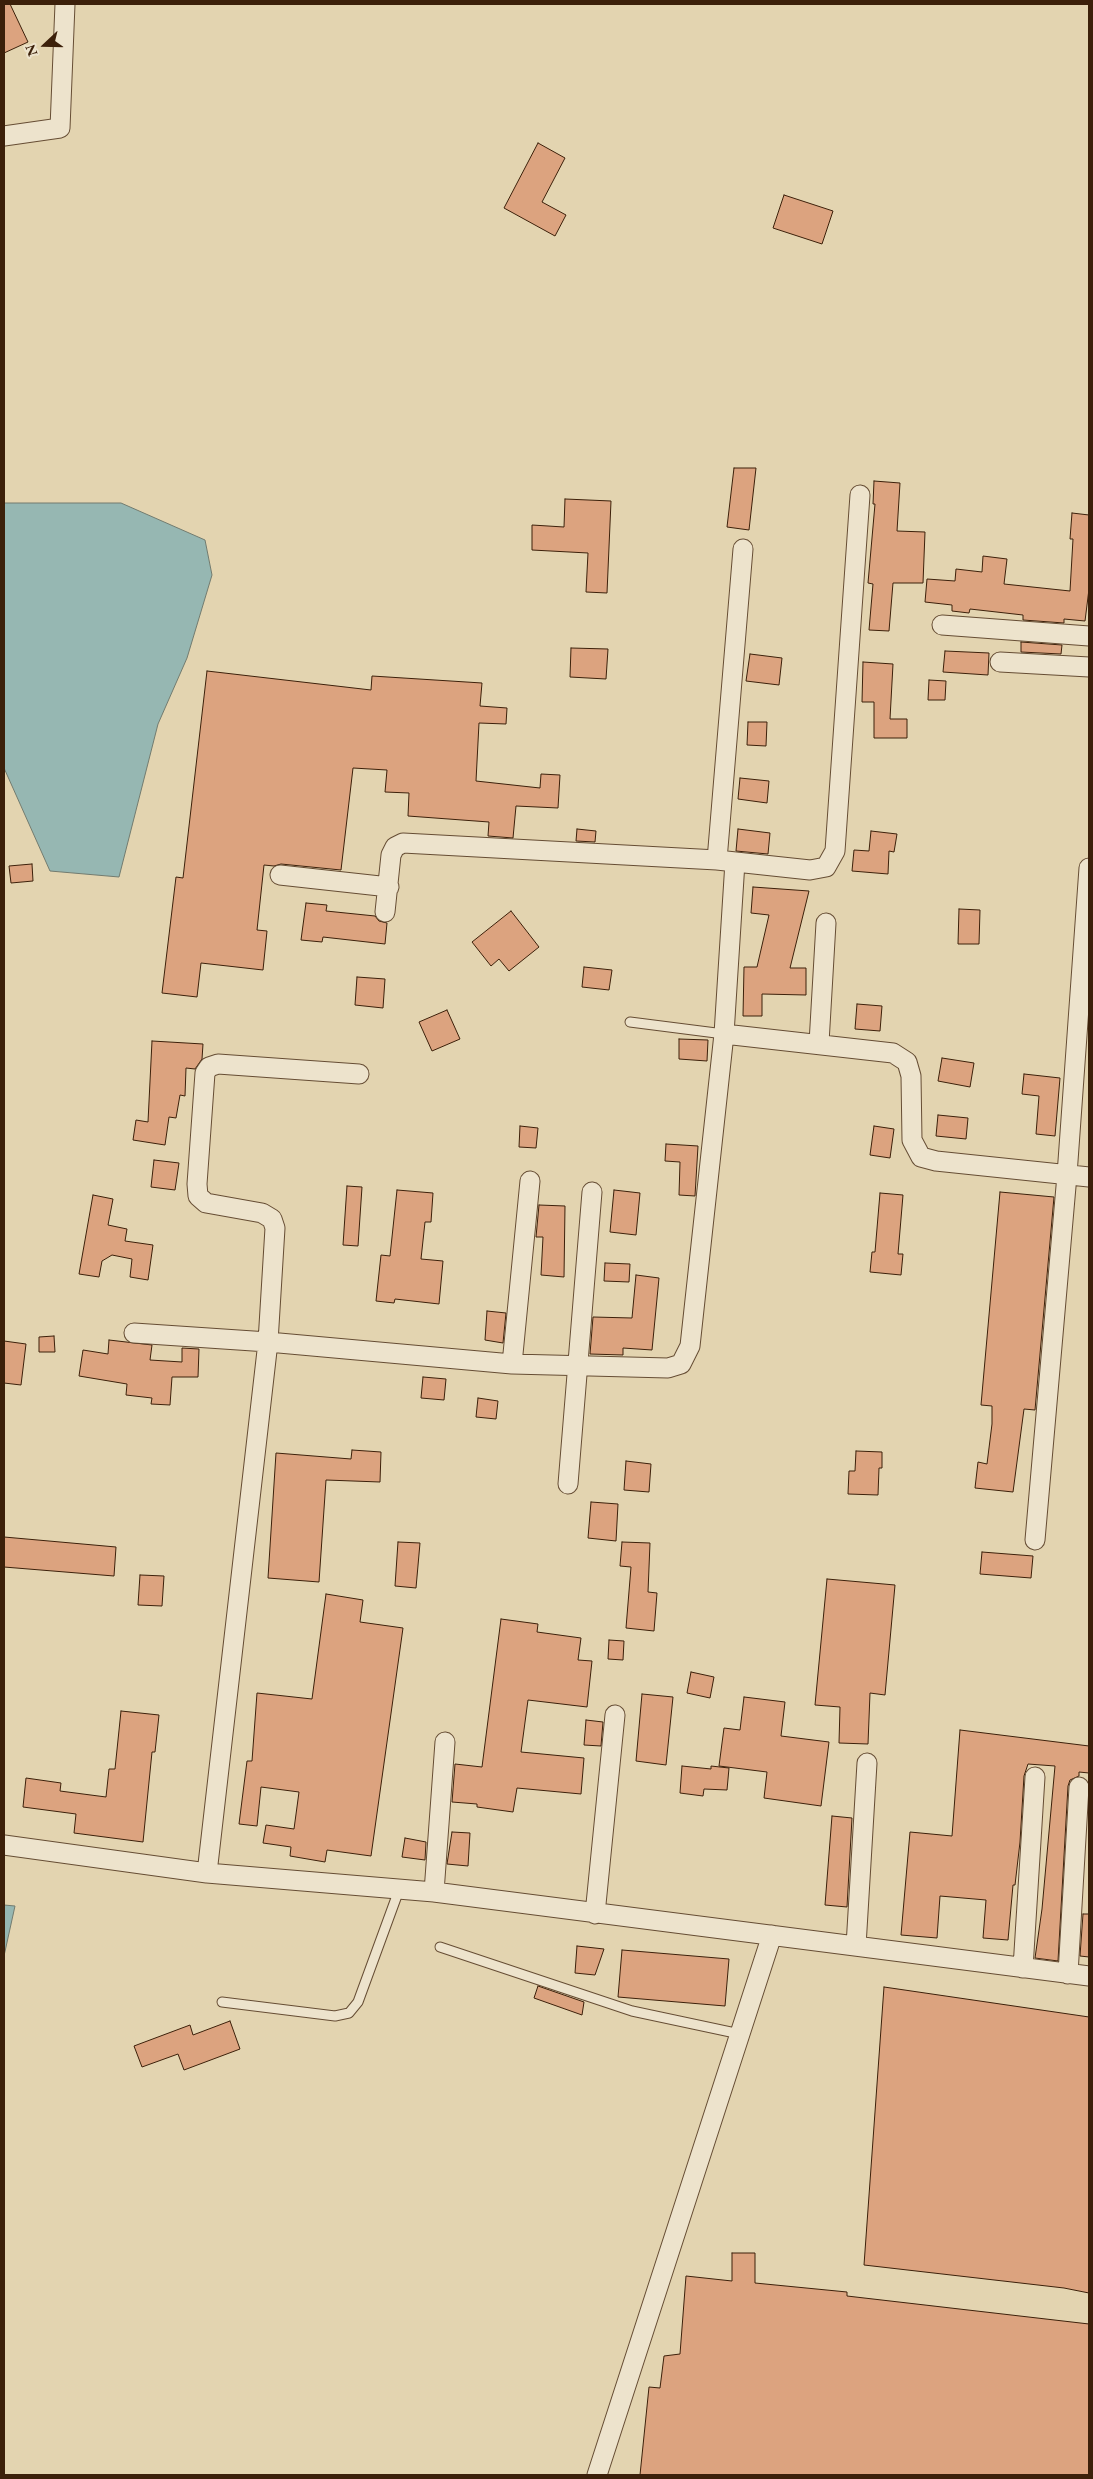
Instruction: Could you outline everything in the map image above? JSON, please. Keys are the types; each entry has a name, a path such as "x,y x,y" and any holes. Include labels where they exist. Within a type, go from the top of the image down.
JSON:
{"street":[{"path":"4,136 60,128 66,4"},
{"path":"385,912 392,855 395,847 403,843 726,861 810,870 826,867 836,851 860,495"},
{"path":"134,1333 268,1342 512,1364 668,1368 682,1364 690,1346 724,1034 726,861 743,549"},
{"path":"942,625 1089,636"},
{"path":"1000,662 1089,667"},
{"path":"1036,1540 1067,1175 1089,868"},
{"path":"280,875 389,887"},
{"path":"819,1043 826,923"},
{"path":"724,1034 819,1043 893,1053 907,1062 911,1076 912,1140 921,1157 936,1161 1089,1177"},
{"path":"207,1873 268,1342 275,1228 272,1218 262,1213 206,1204 198,1196 197,1184 205,1074 209,1067 218,1064 359,1074"},
{"path":"512,1364 530,1181"},
{"path":"568,1484 592,1192"},
{"path":"595,1914 615,1715"},
{"path":"434,1892 445,1742"},
{"path":"856,1946 867,1764"},
{"path":"1023,1968 1035,1777"},
{"path":"1068,1974 1079,1787"},
{"path":"4,1845 207,1873 434,1892 1089,1976"},
{"path":"597,2475 772,1935"}],"lane":[{"path":"630,1022 724,1034"},
{"path":"222,2002 335,2016 349,2013 358,2002 399,1890"},
{"path":"440,1947 632,2011 740,2034"}],"water":[{"path":"4,503 121,503 205,540 212,575 187,658 158,724 119,877 50,871 4,768"},
{"path":"4,1905 15,1906 4,1956"}],"building":[{"path":"4,4 10,4 28,42 4,53"},
{"path":"538,143 565,158 542,202 566,215 555,236 504,208"},
{"path":"784,195 833,211 822,244 773,228"},
{"path":"734,468 756,468 749,530 727,527"},
{"path":"874,481 900,483 897,531 925,532 923,583 893,583 889,631 869,630 873,584 868,583 875,504 873,504"},
{"path":"565,499 611,501 607,593 586,592 588,553 532,550 532,525 564,527"},
{"path":"1072,513 1089,515 1089,589 1085,621 1064,619 1064,623 1023,620 1023,615 970,609 969,613 952,611 952,605 925,602 927,579 955,581 956,569 982,572 983,556 1007,559 1004,584 1070,591 1073,539 1070,539"},
{"path":"1021,642 1062,645 1061,654 1021,652"},
{"path":"571,648 608,649 606,679 570,677"},
{"path":"945,651 989,653 988,675 943,672"},
{"path":"750,654 782,658 779,685 746,681"},
{"path":"863,662 893,664 890,719 907,719 907,738 874,738 874,702 862,702"},
{"path":"207,671 371,690 372,676 482,683 480,706 507,708 506,724 479,723 476,781 540,788 541,774 560,775 558,808 516,806 513,838 488,836 489,822 408,816 409,793 385,792 387,770 353,768 341,870 281,864 274,866 264,865 257,930 267,931 263,970 201,963 197,997 162,993 176,877 183,878"},
{"path":"929,680 946,681 945,700 928,700"},
{"path":"748,722 767,722 766,746 747,745"},
{"path":"740,778 769,781 767,803 738,799"},
{"path":"577,829 596,831 595,842 576,841"},
{"path":"738,829 770,833 768,854 736,851"},
{"path":"871,831 897,834 894,852 889,851 888,874 852,871 854,850 869,851"},
{"path":"32,864 33,881 11,883 9,866"},
{"path":"753,887 809,891 790,968 806,968 806,995 762,994 762,1016 743,1016 744,967 757,967 769,915 751,913"},
{"path":"306,903 327,905 326,911 375,916 379,921 387,923 385,944 323,937 322,942 301,940"},
{"path":"959,909 980,910 979,944 958,944"},
{"path":"511,911 539,947 509,971 499,959 491,966 472,942"},
{"path":"584,967 612,970 609,990 582,987"},
{"path":"357,977 385,979 383,1008 355,1005"},
{"path":"857,1004 882,1006 880,1031 855,1029"},
{"path":"447,1010 460,1039 432,1051 419,1022"},
{"path":"679,1039 708,1040 707,1061 679,1059"},
{"path":"152,1041 203,1044 202,1059 195,1069 186,1068 185,1096 180,1095 176,1118 169,1117 165,1145 133,1140 136,1120 148,1122"},
{"path":"942,1058 974,1063 970,1087 938,1081"},
{"path":"1024,1074 1060,1078 1055,1136 1036,1134 1039,1096 1022,1094"},
{"path":"938,1115 968,1118 966,1139 936,1136"},
{"path":"520,1126 538,1128 536,1148 519,1147"},
{"path":"874,1126 894,1129 890,1158 870,1155"},
{"path":"666,1144 698,1146 695,1196 679,1195 680,1162 665,1161"},
{"path":"154,1160 179,1163 175,1190 151,1187"},
{"path":"347,1186 362,1187 358,1246 343,1245"},
{"path":"397,1190 433,1193 431,1222 425,1222 421,1259 443,1261 439,1304 395,1299 394,1303 376,1301 381,1255 390,1256"},
{"path":"614,1190 640,1193 636,1235 610,1232"},
{"path":"1000,1192 1054,1197 1035,1410 1024,1409 1013,1492 975,1488 978,1462 987,1464 992,1424 992,1406 981,1405"},
{"path":"880,1193 903,1195 898,1254 903,1254 901,1275 870,1272 872,1252 875,1252"},
{"path":"93,1195 113,1199 108,1225 127,1229 125,1241 153,1245 148,1280 130,1277 132,1259 112,1255 102,1261 99,1277 79,1274"},
{"path":"539,1205 565,1206 564,1277 541,1275 543,1237 536,1237"},
{"path":"605,1263 630,1264 629,1282 604,1281"},
{"path":"636,1275 659,1278 652,1350 623,1348 623,1355 590,1354 593,1317 632,1318"},
{"path":"487,1311 506,1313 503,1343 485,1340"},
{"path":"54,1336 55,1352 39,1352 39,1337"},
{"path":"109,1340 152,1345 150,1360 182,1362 182,1348 199,1349 198,1377 172,1377 170,1405 151,1404 152,1398 126,1395 127,1384 79,1376 83,1350 108,1354"},
{"path":"4,1341 26,1344 21,1385 4,1383"},
{"path":"423,1377 446,1379 444,1400 421,1398"},
{"path":"478,1398 498,1401 496,1419 476,1417"},
{"path":"352,1450 381,1452 380,1482 326,1480 319,1582 268,1578 276,1453 351,1459"},
{"path":"856,1451 882,1452 882,1468 879,1468 878,1495 848,1494 849,1471 855,1471"},
{"path":"626,1461 651,1464 649,1492 624,1490"},
{"path":"591,1502 618,1504 616,1541 588,1538"},
{"path":"4,1537 116,1547 114,1576 4,1567"},
{"path":"398,1542 420,1543 416,1588 395,1586"},
{"path":"622,1542 650,1543 648,1592 657,1593 654,1631 626,1628 631,1567 620,1566"},
{"path":"982,1552 1033,1556 1031,1578 980,1574"},
{"path":"140,1575 164,1576 162,1606 138,1605"},
{"path":"827,1579 895,1585 885,1695 870,1693 868,1744 839,1743 840,1707 815,1705"},
{"path":"326,1594 363,1600 360,1622 403,1628 371,1856 327,1850 325,1862 290,1856 291,1847 263,1843 266,1825 294,1829 299,1792 261,1787 257,1826 239,1824 247,1761 252,1761 257,1693 312,1699"},
{"path":"501,1619 538,1624 537,1632 581,1638 578,1660 592,1661 587,1707 528,1700 521,1752 584,1758 581,1794 517,1788 513,1812 477,1807 477,1804 452,1802 455,1764 482,1767"},
{"path":"609,1640 624,1641 623,1660 608,1659"},
{"path":"691,1672 714,1677 710,1698 687,1693"},
{"path":"642,1694 673,1697 666,1765 636,1761"},
{"path":"744,1697 785,1702 781,1736 829,1742 821,1806 764,1798 767,1772 719,1766 724,1728 740,1730"},
{"path":"121,1711 159,1715 155,1752 152,1752 143,1842 74,1833 76,1814 23,1807 26,1778 61,1783 60,1791 106,1797 109,1769 115,1769"},
{"path":"586,1720 603,1722 601,1746 584,1745"},
{"path":"960,1730 1089,1746 1089,1773 1079,1772 1079,1776 1070,1780 1068,1786 1058,1961 1035,1958 1042,1909 1055,1766 1028,1764 1024,1776 1020,1842 1015,1885 1013,1885 1008,1940 983,1938 986,1900 940,1896 937,1938 901,1935 910,1832 952,1836"},
{"path":"682,1766 711,1769 711,1766 729,1768 727,1790 704,1789 703,1796 680,1793"},
{"path":"832,1816 852,1818 847,1907 825,1905"},
{"path":"452,1832 470,1833 468,1866 447,1864"},
{"path":"405,1838 426,1842 425,1860 402,1857"},
{"path":"1083,1914 1089,1914 1089,1957 1080,1956"},
{"path":"577,1946 604,1949 595,1975 575,1973"},
{"path":"622,1950 729,1959 725,2006 618,1997"},
{"path":"538,1986 584,2002 582,2015 534,1998"},
{"path":"884,1987 1089,2017 1089,2293 1064,2288 864,2265"},
{"path":"230,2021 240,2049 184,2070 178,2054 142,2067 134,2046 190,2025 193,2035"},
{"path":"732,2253 755,2253 755,2283 847,2292 847,2296 1089,2324 1089,2475 640,2475 649,2387 660,2388 664,2356 680,2354 686,2276 732,2281"}]}
